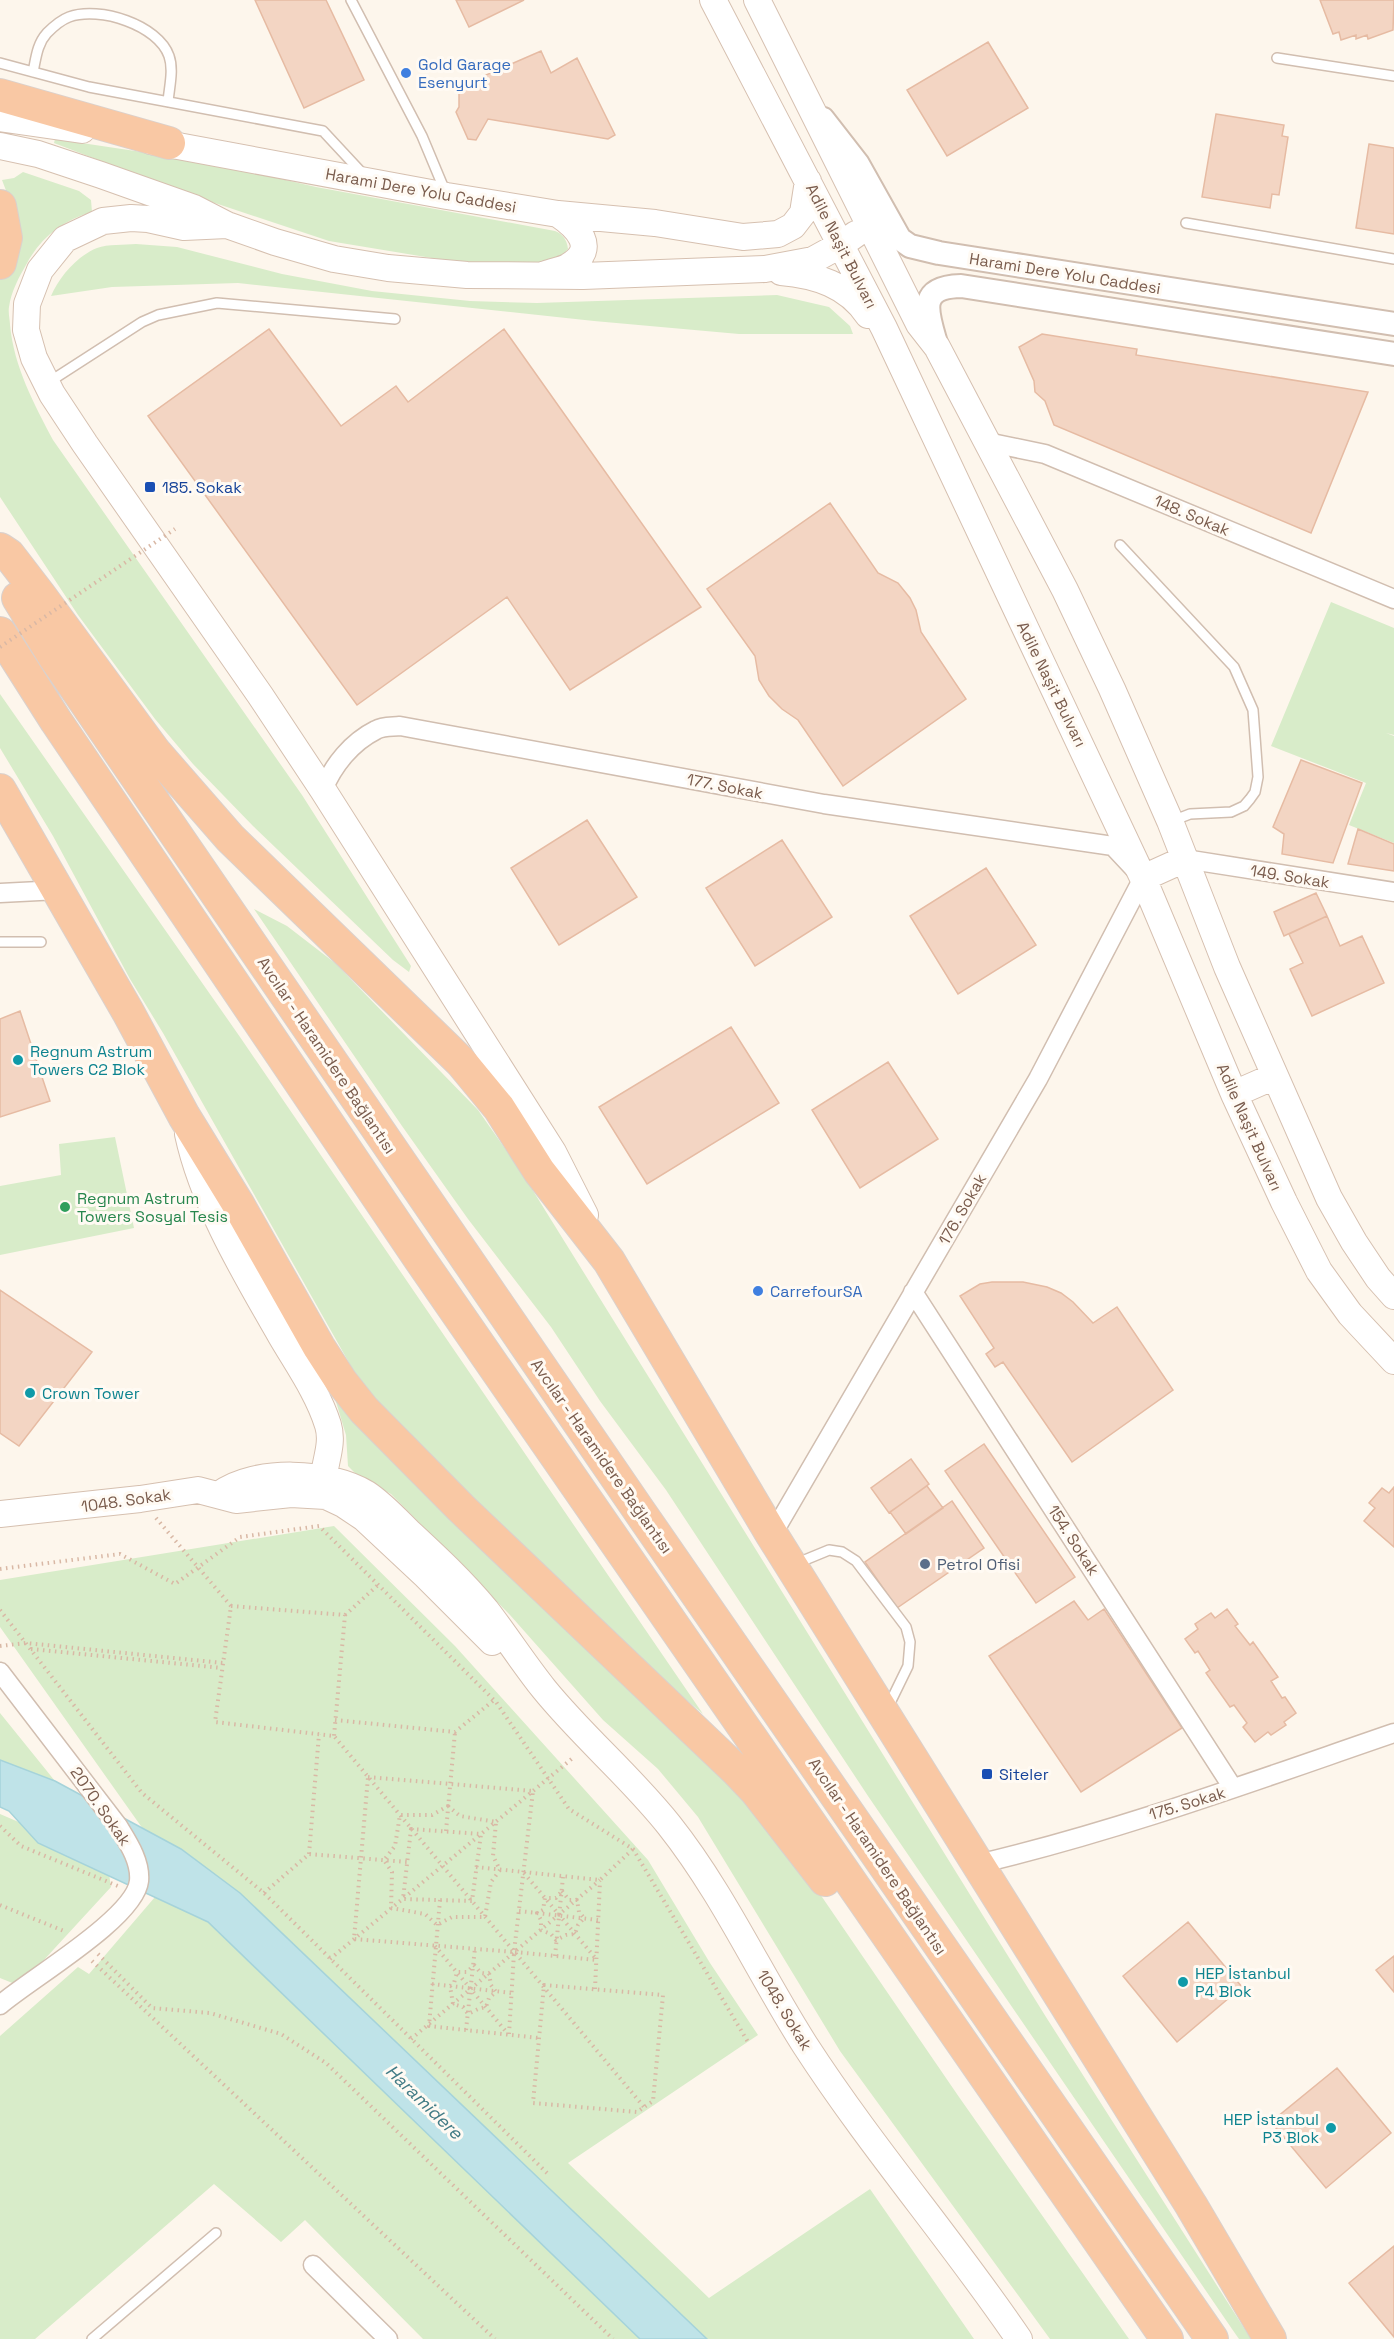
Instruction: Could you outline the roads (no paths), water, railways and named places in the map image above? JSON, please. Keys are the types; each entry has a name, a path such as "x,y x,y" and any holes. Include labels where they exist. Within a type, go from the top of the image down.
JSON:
{"highway":[{"path":"0,95 169,143"},
{"path":"0,206 6,238 0,263"},
{"path":"0,549 9,555 39,594 155,752 230,838 461,1062 499,1108 539,1171 609,1261 791,1566 1191,2205 1270,2339"},
{"name":"Avcılar - Haramidere Bağlantısı","path":"0,568 55,658 331,1062 1212,2339"},
{"path":"0,633 62,731 418,1258 697,1657 761,1756 832,1854 1167,2339"},
{"path":"0,790 59,890 184,1116 238,1204 319,1347 364,1410 461,1508 756,1791 813,1864 932,2030 965,2067 996,2093"},
{"path":"1191,2205 1288,2339"}],"main road":[{"name":"Adile Naşit Bulvarı","path":"713,0 842,244 901,363 1143,878 1234,1094 1284,1202 1319,1271 1350,1314 1394,1361"},
{"name":"Adile Naşit Bulvarı","path":"757,0 919,324 937,347 1070,600 1170,821 1227,967 1329,1198 1354,1242 1378,1278 1394,1296"},
{"name":"Harami Dere Yolu Caddesi","path":"0,118 169,143 370,182 558,214 655,223 743,237 778,234 793,226 803,213 808,181"},
{"path":"0,146 38,154 101,175 195,208 227,225 334,259 388,268 467,275 583,276 754,269 813,260 842,244 862,229 863,210"},
{"path":"545,274 570,266 580,255 584,245 582,235 573,224 558,214"},
{"path":"227,225 184,227 148,219 103,221 65,240 40,270 27,304 26,330 34,358 85,444 261,695 323,790 553,1152 609,1261"},
{"path":"754,269 801,274 842,288 864,308 901,363"},
{"path":"1143,878 1185,859"},
{"path":"1234,1094 1275,1076"},
{"path":"184,1116 191,1149 204,1190 262,1303 320,1403 329,1428 331,1444 325,1487"},
{"name":"1048. Sokak","path":"31,1512 198,1490 220,1494 233,1484 297,1476 325,1487 353,1487 367,1494 447,1567 484,1609 543,1688 591,1743 667,1823 692,1856 738,1929 804,2044 1019,2339"},
{"path":"0,1514 31,1512"},
{"path":"0,1520 31,1512"}],"street":[{"name":"Harami Dere Yolu Caddesi","path":"811,104 858,164 900,239 910,246 939,253 1394,324"},
{"name":"Harami Dere Yolu Caddesi","path":"937,347 927,306 931,296 938,290 946,286 961,286 1394,354"},
{"name":"148. Sokak","path":"987,442 1046,454 1394,599"},
{"name":"177. Sokak","path":"323,790 330,773 350,748 378,729 400,726 824,804 1113,846 1143,878"},
{"name":"149. Sokak","path":"1185,859 1394,892"},
{"name":"176. Sokak","path":"772,1535 1038,1079 1143,878"},
{"path":"0,893 59,890"},
{"name":"154. Sokak","path":"912,1292 1233,1788"},
{"name":"2070. Sokak","path":"0,1672 118,1826 131,1848 138,1866 140,1882 132,1901 112,1921 3,1998"},
{"name":"175. Sokak","path":"978,1864 1029,1852 1233,1788 1394,1733"},
{"path":"313,2265 388,2339"}],"lane":[{"path":"351,0 422,136 447,196"},
{"path":"33,72 37,50 46,34 57,24 69,17 83,14 112,16 137,25 164,46 171,62 168,102"},
{"path":"1276,58 1394,76"},
{"path":"0,63 89,87 323,132 370,182"},
{"path":"1186,224 1394,259"},
{"path":"47,383 142,322 158,315 217,303 395,319"},
{"path":"1120,545 1234,667 1253,710 1258,777 1255,792 1250,799 1244,806 1231,812 1191,814 1170,821"},
{"path":"0,942 41,942"},
{"path":"791,1566 829,1550 842,1552 856,1561 906,1627 910,1642 908,1666 885,1715"},
{"path":"92,2339 216,2233"}],"water":[{"name":"Haramidere","path":"0,1760 55,1781 181,1849 240,1893 707,2339 640,2339 208,1922 38,1843 9,1811 0,1807"}],"place":[{"name":"Gold Garage Esenyurt","path":"406,73"},
{"name":"185. Sokak","path":"150,487"},
{"name":"Regnum Astrum Towers C2 Blok","path":"18,1060"},
{"name":"Regnum Astrum Towers Sosyal Tesis","path":"65,1207"},
{"name":"CarrefourSA","path":"758,1291"},
{"name":"Crown Tower","path":"30,1393"},
{"name":"Petrol Ofisi","path":"925,1564"},
{"name":"Siteler","path":"987,1774"},
{"name":"HEP İstanbul P4 Blok","path":"1183,1982"},
{"name":"HEP İstanbul P3 Blok","path":"1331,2128"}]}
